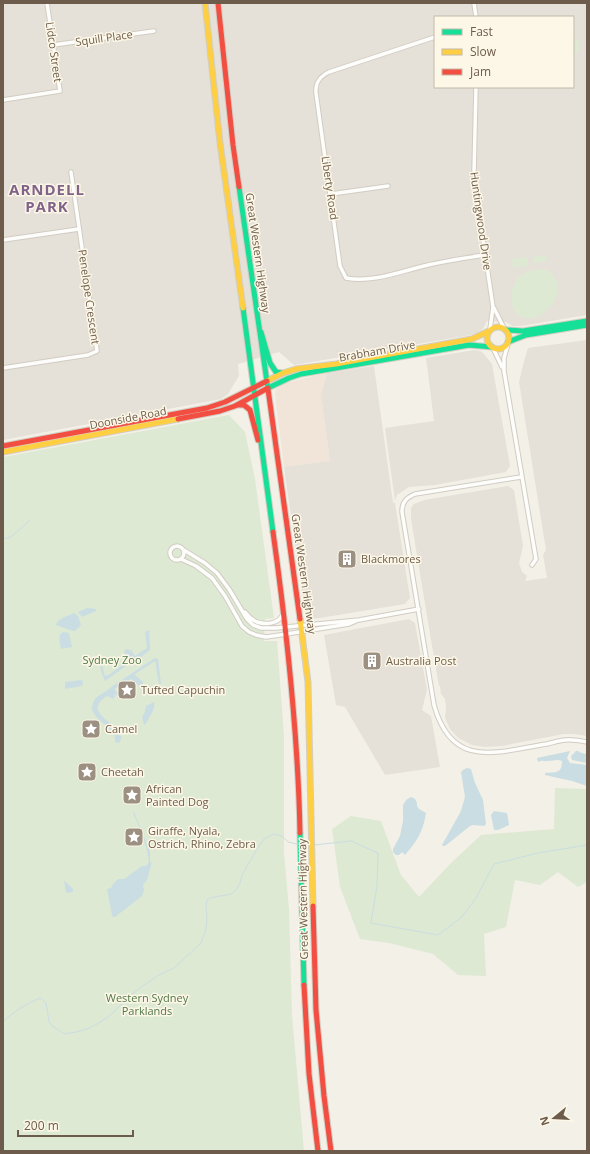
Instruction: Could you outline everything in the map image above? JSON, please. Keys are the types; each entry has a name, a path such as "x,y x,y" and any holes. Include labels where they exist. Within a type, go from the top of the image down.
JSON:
{"main road":[{"name":"Great Western Highway","path":"205,3 221,151 287,634 299,781 305,1014 318,1151"},
{"name":"Great Western Highway","path":"218,3 233,145 308,682 316,1010 331,1151"},
{"path":"587,321 523,331 505,329 497,326 489,330 487,340 492,348 501,349 508,343 526,335 587,325"},
{"path":"259,327 264,338 270,364 276,372 284,373"},
{"path":"505,329 509,336 508,343"},
{"name":"Brabham Drive","path":"267,381 296,369 336,364 472,339 489,330"},
{"name":"Brabham Drive","path":"254,395 289,378 301,374 469,345 492,348"},
{"name":"Doonside Road","path":"3,446 207,408 225,402 267,381"},
{"name":"Doonside Road","path":"3,452 220,411 235,406 254,395"},
{"path":"235,406 244,405 250,410 264,464"}],"street":[{"name":"Lidco Street","path":"3,100 60,92 47,3"},
{"path":"474,3 476,16"},
{"name":"Squill Place","path":"53,45 154,31"},
{"name":"Liberty Road","path":"434,36 328,72 319,78 316,85 340,266 346,278 356,280 384,276 424,266 485,255"},
{"name":"Huntingwood Drive","path":"476,88 474,172 493,307 489,330"},
{"name":"Penelope Crescent","path":"3,368 88,355 97,351 71,172"},
{"path":"331,194 388,186"},
{"path":"3,240 79,229"},
{"name":"Huntingwood Drive","path":"493,307 505,329"},
{"path":"508,343 504,358 504,371 536,560 532,565"},
{"path":"492,348 504,371"},
{"path":"522,477 418,494 405,500 402,506 433,699 437,715 446,733 455,742 470,750 487,753 571,739 587,742"},
{"path":"359,620 349,624 262,637 249,632 242,626 225,596 212,578 196,566 180,559 177,560 172,558 170,549 177,545 182,547 184,550 211,568 224,582 247,619 253,625 266,628 301,626 359,620 419,610"},
{"path":"180,559 183,556 184,550"},
{"path":"236,600 256,622 270,623 278,620 282,617 284,610"}],"shaded area":[{"path":"3,3 587,3 587,315 521,326 513,326 506,322 487,321 483,329 471,335 294,365 279,352 238,364 239,376 228,394 221,399 3,440"},
{"path":"587,340 587,736 564,734 502,746 484,747 472,745 458,738 450,729 445,718 445,699 441,694 439,686 411,519 411,508 414,504 424,500 508,486 514,490 523,546 519,563 522,572 527,576 525,581 547,578 543,555 546,550 519,382 528,348"},
{"path":"474,350 483,353 492,364 510,466 506,472 435,485 409,487 397,495 395,501 385,428 434,421 426,358"},
{"path":"374,366 393,503 395,503 410,598 405,604 309,619 305,615 284,467 330,461 321,395 327,373"},
{"path":"327,373 321,395 330,461 284,467 275,394 276,389 286,383"},
{"path":"87,608 96,609 96,611 82,617 78,612"},
{"path":"74,613 78,616 81,625 75,631 56,625 61,619"},
{"path":"409,619 415,623 427,690 422,710 431,716 440,767 385,775 345,707 336,705 324,635"},
{"path":"149,630 150,650 105,681 100,666 102,665 105,676 107,676 129,660 124,652 126,649 131,650 135,656 147,648 145,632"},
{"path":"63,632 69,633 72,647 61,649 59,637"},
{"path":"155,658 158,659 161,684 159,684 155,661 135,674 143,682 143,684 141,684 143,687 131,679 114,689 118,693 117,696 115,694 114,699 107,696 101,700 98,705 99,713 115,727 119,735 122,737 119,743 115,742 114,734 94,714 92,705 95,699 111,687"},
{"path":"83,681 82,686 65,689 65,682"},
{"path":"154,702 153,710 146,724 144,725 142,717 146,706"},
{"path":"570,751 567,758 570,763 587,765 587,786 545,775 545,773 558,772 561,768 562,761 557,760 538,762 537,758"},
{"path":"576,751 587,754 587,763 572,760 571,756"},
{"path":"467,768 471,769 475,783 483,800 486,824 484,826 470,826 443,846 442,845 461,811 465,797 461,772"},
{"path":"411,797 415,799 419,809 426,813 425,820 419,836 405,855 402,852 399,855 396,855 393,852 393,849 400,836 403,821 403,805 406,800"},
{"path":"494,811 507,813 509,825 498,830 494,830 491,815"},
{"path":"134,812 150,852 150,861 151,863 152,862 147,880 143,885 144,890 142,896 113,917 107,889 111,888 118,879 124,879 142,866 146,866 149,860 141,831 133,813"},
{"path":"64,881 73,889 73,892 66,892"}],"green space":[{"path":"574,37 578,41 580,48 574,57"},
{"path":"546,255 547,261 534,263 532,257"},
{"path":"527,257 529,265 513,268 512,259"},
{"path":"531,270 546,270 554,276 558,285 557,295 553,304 545,312 535,317 525,318 520,316 513,307 512,290 517,279 521,275"},
{"name":"Western Sydney Parklands","path":"229,415 245,432 255,479 274,618 265,619 264,641 277,641 284,736 284,853 289,909 292,1015 304,1151 3,1151 3,457"},
{"path":"555,788 587,789 587,882 578,887 558,872 540,885 515,880 506,927 484,934 486,976 458,975 433,954 389,943 360,939 340,887 332,829 351,816 381,821 401,875 419,897 451,863 481,835 554,829"}],"waterway":[{"path":"3,539 11,537 30,520"},
{"path":"3,1022 20,1008 41,998 46,1003 49,1021 52,1026 65,1034 87,1029 97,1024 108,1017 140,988 159,975 174,968 201,943 206,929 207,900 210,898 231,894 236,890 242,875 264,839 274,834 282,836 288,842 297,844"},
{"path":"314,845 351,841 378,853 377,886 371,923 438,935 462,917 476,898 494,864 538,853 587,845"}],"traffic: fast":[{"path":"239,187 268,389"},
{"path":"243,308 273,532"},
{"path":"506,330 523,331 587,321"},
{"path":"508,342 526,335 587,325"},
{"path":"261,332 270,363 276,372 282,373"},
{"path":"268,388 301,374 469,345 492,347"},
{"path":"300,833 304,985"}],"traffic: slow":[{"path":"205,3 220,143 243,308"},
{"path":"498,327 506,330 509,338 506,346 498,349 490,346 487,338 490,330 498,327"},
{"path":"267,381 283,373 296,369 336,364 472,339 489,331"},
{"path":"3,452 178,419"},
{"path":"300,619 308,682 313,906"}],"traffic: jam":[{"path":"218,3 239,187"},
{"path":"3,446 207,408 225,402 267,381"},
{"path":"178,419 220,411 235,406 268,388"},
{"path":"268,389 300,619"},
{"path":"238,405 244,405 250,410 258,440"},
{"path":"273,532 291,682 297,757 300,833"},
{"path":"313,906 316,1010 331,1151"},
{"path":"304,985 309,1074 318,1151"}],"place":[{"name":"Blackmores","path":"347,559"},
{"name":"Australia Post","path":"372,661"},
{"name":"Tufted Capuchin","path":"127,690"},
{"name":"Camel","path":"91,729"},
{"name":"Cheetah","path":"87,772"},
{"name":"African Painted Dog","path":"132,795"},
{"name":"Giraffe, Nyala, Ostrich, Rhino, Zebra","path":"134,837"}],"district":[{"name":"ARNDELL PARK","path":"47,198"}],"park label":[{"name":"Sydney Zoo","path":"112,660"}]}
